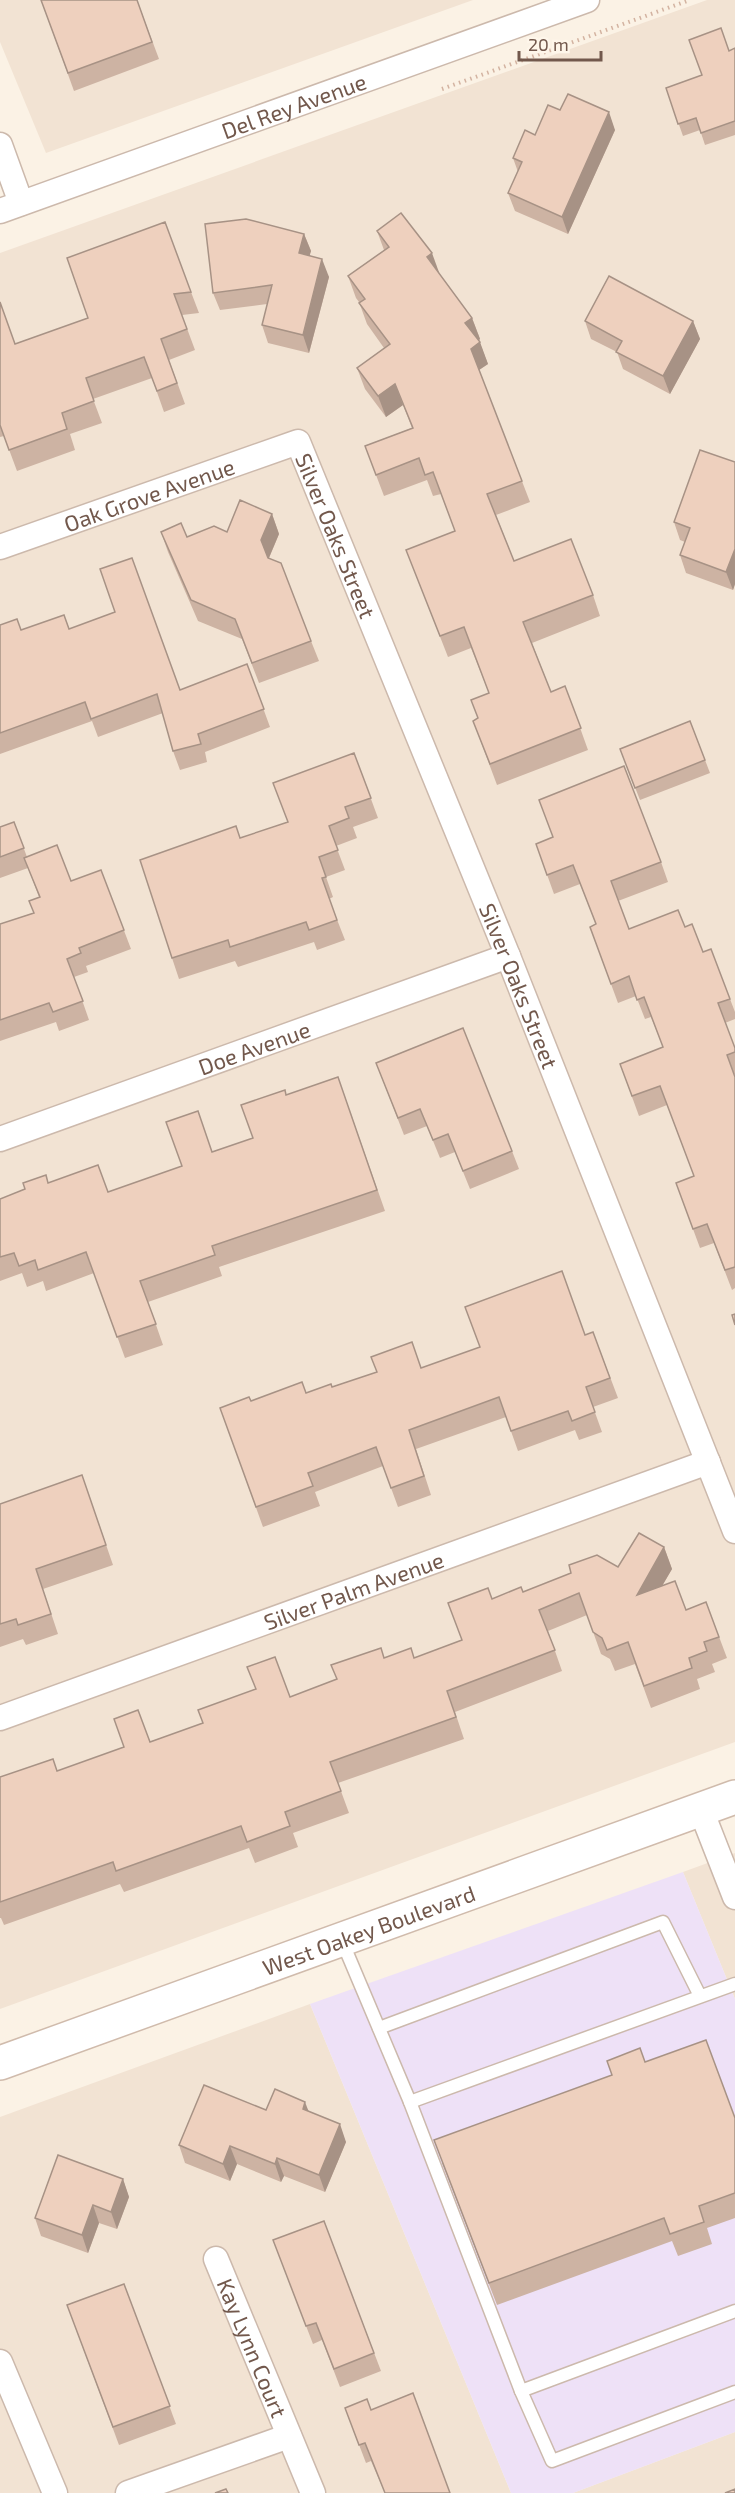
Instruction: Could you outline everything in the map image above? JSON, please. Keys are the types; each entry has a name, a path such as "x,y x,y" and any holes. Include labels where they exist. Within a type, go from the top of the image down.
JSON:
{"main road":[{"name":"West Oakey Boulevard","path":"0,2062 735,1797"}],"street":[{"name":"Del Rey Avenue","path":"11,207 587,0"},
{"path":"0,145 11,207"},
{"name":"Oak Grove Avenue","path":"0,548 298,442"},
{"name":"Silver Oaks Street","path":"298,442 508,956 735,1531"},
{"name":"Doe Avenue","path":"0,1139 508,956"},
{"name":"Silver Palm Avenue","path":"0,1718 708,1461"},
{"path":"701,1810 735,1897"},
{"name":"Kay Lynn Court","path":"216,2259 313,2493"},
{"path":"0,2362 55,2493"},
{"name":"Kay Lynn Court","path":"128,2493 289,2436"}],"lane":[{"path":"379,2028 663,1922 700,1996"},
{"path":"342,1940 411,2102 521,2391 552,2461 735,2392"},
{"path":"411,2102 735,1984"},
{"path":"521,2391 735,2311"}],"path":[{"path":"442,89 690,0"}],"shaded area":[{"path":"0,0 473,0 46,153 0,42"},
{"path":"707,0 735,0 735,1742 0,2009 0,253"},
{"path":"735,1853 735,1999 683,1872"},
{"path":"683,1872 735,1999 735,2432 573,2493 511,2493 310,2004"},
{"path":"310,2004 511,2493 0,2493 0,2117"},
{"path":"735,2432 735,2493 573,2493"}],"building":[{"path":"41,0 137,0 152,42 68,73"},
{"path":"721,28 729,51 735,48 735,121 701,133 696,118 678,124 666,88 702,75 689,40"},
{"path":"568,94 609,112 562,217 508,193 522,162 513,158 525,130 535,135 548,105 560,110"},
{"path":"401,213 432,253 427,257 472,318 465,323 480,342 471,349 522,481 487,494 514,561 571,539 593,595 523,622 551,692 565,686 581,728 490,764 473,721 478,718 471,700 489,693 464,627 440,636 406,550 455,531 433,472 425,475 419,458 376,475 365,446 413,428 395,384 378,396 357,368 390,344 359,303 365,299 348,276 389,247 377,231"},
{"path":"246,219 304,234 299,253 322,259 303,335 262,325 272,285 213,293 205,224"},
{"path":"165,222 191,292 174,294 187,329 161,339 177,383 157,391 144,357 86,378 94,401 62,413 67,429 9,450 0,425 0,302 15,344 88,318 67,258"},
{"path":"609,276 693,321 663,376 616,352 622,341 585,321"},
{"path":"700,450 735,462 735,549 726,572 680,555 690,528 674,522"},
{"path":"240,500 272,514 261,540 268,558 281,563 311,641 252,663 235,619 191,600 161,532 181,523 187,537 214,526 227,532"},
{"path":"132,558 180,690 247,664 264,709 198,734 201,744 173,751 157,694 91,719 85,702 0,733 0,625 17,619 21,630 64,615 69,629 115,612 100,569"},
{"path":"690,721 705,760 635,788 620,749"},
{"path":"354,753 371,798 345,807 349,818 329,826 338,850 319,857 326,877 322,878 337,920 309,930 306,922 230,947 228,940 172,958 140,860 236,826 240,838 288,822 273,783"},
{"path":"624,766 661,862 611,881 629,929 678,910 685,927 692,924 703,952 711,949 730,999 718,1003 735,1048 735,1052 727,1055 735,1077 735,1267 725,1270 707,1224 693,1229 676,1183 694,1176 660,1086 632,1096 620,1064 663,1047 644,997 637,1000 629,976 611,984 590,927 596,924 573,865 547,875 536,844 553,837 539,800"},
{"path":"14,822 24,848 0,857 0,827"},
{"path":"57,845 71,881 101,870 124,930 79,948 81,953 67,959 83,1001 53,1012 49,1003 0,1020 0,924 34,913 29,901 40,897 24,858"},
{"path":"463,1028 512,1151 463,1171 448,1134 433,1140 420,1109 398,1118 376,1063"},
{"path":"338,1077 377,1190 212,1246 215,1255 140,1281 156,1324 117,1337 86,1252 38,1270 35,1260 19,1266 14,1253 0,1257 0,1199 25,1189 23,1183 46,1175 48,1183 98,1165 108,1192 182,1166 166,1122 198,1111 212,1152 253,1138 241,1105 285,1090 286,1095"},
{"path":"562,1271 585,1335 593,1332 610,1378 586,1387 595,1412 572,1421 568,1411 511,1431 499,1397 409,1430 424,1476 391,1488 376,1447 308,1473 313,1486 256,1507 220,1408 249,1397 251,1401 302,1382 306,1393 377,1372 371,1357 412,1342 421,1368 480,1347 465,1307"},
{"path":"82,1475 106,1545 36,1569 51,1614 18,1625 16,1619 0,1624 0,1504"},
{"path":"639,1533 664,1547 637,1595 675,1581 686,1610 706,1602 719,1637 704,1642 707,1651 689,1658 692,1668 644,1686 628,1642 607,1650 602,1638 593,1632 579,1593 539,1610 555,1650 447,1691 456,1717 330,1762 341,1791 285,1812 290,1826 247,1842 241,1826 116,1871 113,1862 0,1902 0,1777 53,1759 57,1771 124,1747 114,1719 138,1710 150,1742 203,1723 198,1710 256,1689 247,1667 275,1657 290,1697 337,1679 331,1665 381,1648 384,1658 411,1648 414,1658 462,1640 448,1603 488,1588 492,1599 521,1587 523,1592 571,1573 569,1565 597,1555 618,1567"},
{"path":"706,2040 735,2118 735,2193 699,2206 704,2222 670,2234 664,2218 489,2283 434,2140 612,2075 607,2061 640,2048 645,2062"},
{"path":"204,2085 266,2110 275,2089 305,2102 303,2109 340,2124 319,2175 277,2158 275,2164 230,2146 223,2164 179,2145"},
{"path":"58,2155 123,2179 111,2212 93,2205 82,2235 35,2218"},
{"path":"324,2221 374,2353 334,2369 316,2323 306,2326 273,2240"},
{"path":"124,2284 170,2406 113,2427 67,2305"},
{"path":"413,2393 450,2493 385,2493 365,2443 359,2445 345,2408 367,2399 371,2410"},
{"path":"226,2489 228,2493 215,2493"}]}
